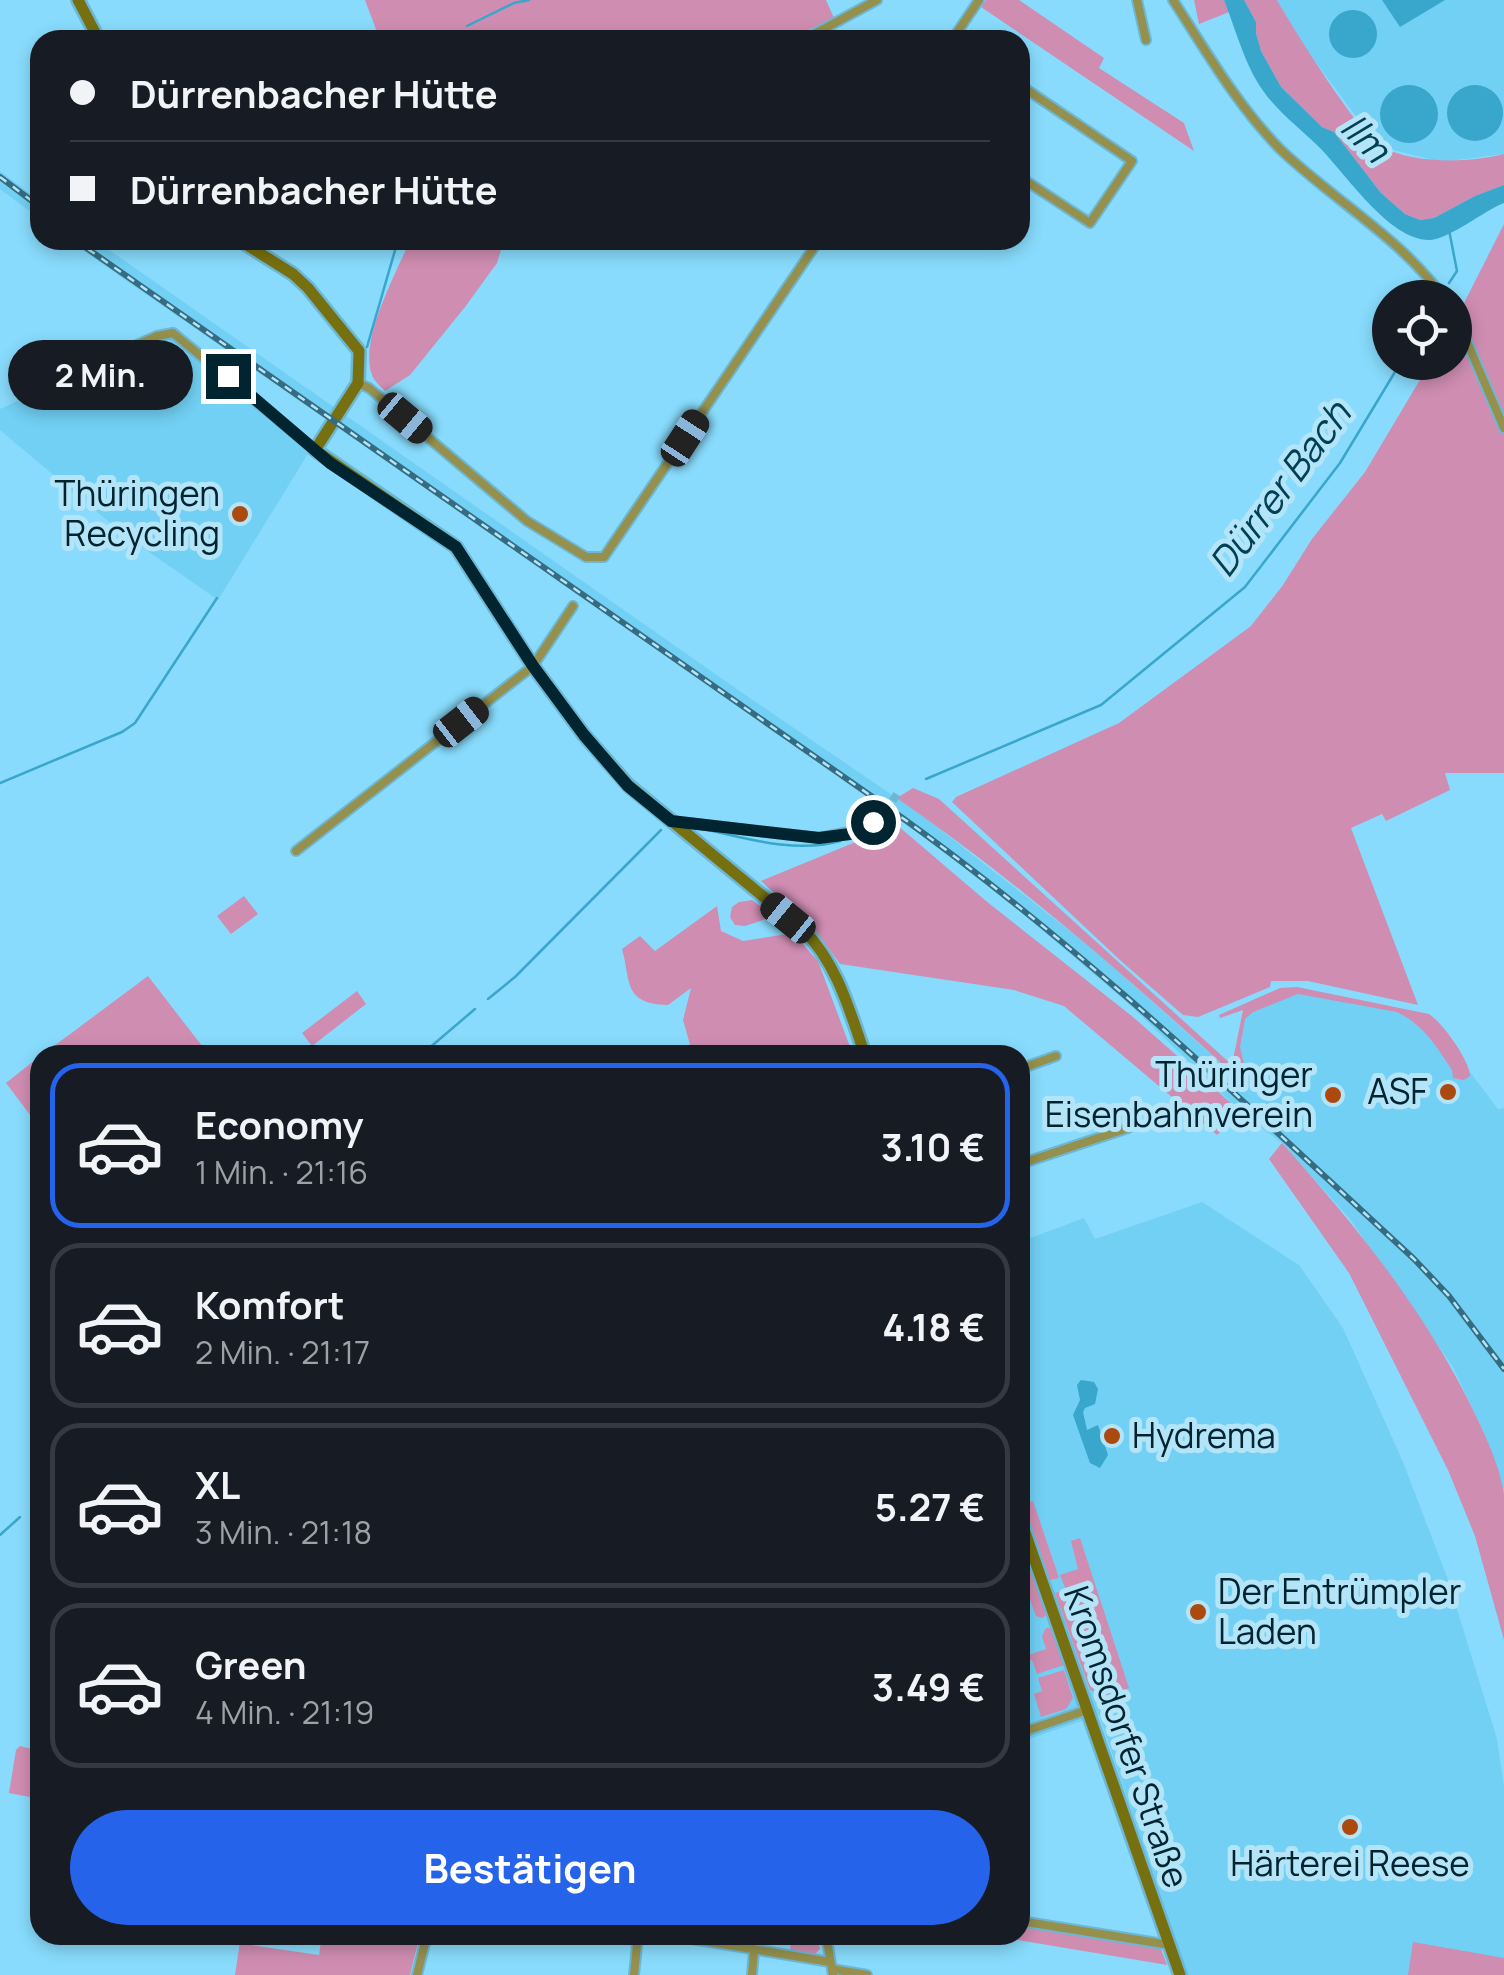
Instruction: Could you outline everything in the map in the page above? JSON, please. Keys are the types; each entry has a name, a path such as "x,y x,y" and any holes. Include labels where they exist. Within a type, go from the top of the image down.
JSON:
{"street":[{"path":"78,0 94,30"},
{"path":"822,30 878,0"},
{"path":"959,30 978,0"},
{"path":"1136,0 1146,40"},
{"path":"1173,0 1236,98 1263,131 1327,192 1401,249 1428,280"},
{"path":"1030,92 1132,161 1090,223 1030,184"},
{"path":"255,250 308,288 360,351 358,382 314,450"},
{"path":"358,382 528,521 586,557 604,557 812,250"},
{"path":"70,375 157,336 173,333 314,450 456,547 533,666 628,786 804,930 823,950 836,972 861,1045"},
{"path":"1472,354 1504,428"},
{"path":"296,851 533,666 574,606"},
{"path":"671,821 819,838 864,830 886,811"},
{"path":"1030,1065 1056,1056"},
{"path":"1030,1161 1128,1128"},
{"name":"Kromsdorfer Straße","path":"1030,1546 1180,1975"},
{"path":"1030,1730 1088,1710"},
{"path":"1030,1923 1170,1944"},
{"path":"417,1975 424,1945"},
{"path":"634,1975 637,1945"},
{"path":"725,1945 867,1975"},
{"path":"752,1975 754,1950"}],"shaded area":[{"path":"365,0 826,0 834,18 808,30 376,30"},
{"path":"986,0 1019,0 1104,58 1099,68 1184,123 1194,151 1030,40 1030,30 1015,30 981,7"},
{"path":"1194,0 1224,0 1229,12 1199,24"},
{"path":"1224,0 1244,0 1256,22 1261,51 1281,87 1322,127 1334,132 1381,193 1405,214 1420,220 1434,218 1504,185 1504,203 1437,239 1414,237 1399,229 1369,203 1264,92 1246,59"},
{"path":"1244,0 1277,0 1343,103 1381,147 1410,157 1442,160 1504,154 1504,185 1434,218 1420,220 1405,214 1381,193 1334,132 1322,127 1281,87 1261,51 1256,22"},
{"path":"1277,0 1504,0 1504,154 1441,162 1378,146 1300,41"},
{"path":"1382,0 1445,0 1400,27"},
{"path":"1353,10 1370,17 1377,34 1370,51 1353,58 1336,51 1329,34 1336,17"},
{"path":"1409,85 1429,94 1438,114 1429,134 1409,143 1389,134 1380,114 1389,94"},
{"path":"1475,85 1495,93 1503,113 1495,133 1475,141 1455,133 1447,113 1455,93"},
{"path":"0,171 30,194 30,212 0,189"},
{"path":"1504,224 1504,773 1445,773 1450,790 1386,821 1382,814 1351,828 1418,1005 1308,981 1271,981 1270,987 1198,1017 1183,1015 952,802 1119,723 1251,626 1365,472 1420,380 1472,380 1472,287"},
{"path":"82,250 109,250 923,816 1093,949 1231,1072 1244,1009 1299,989 1426,1014 1498,1109 1504,1108 1504,1492 1484,1433 1453,1367 1350,1219 1282,1143 1241,1112 1130,1005 992,887 908,824"},
{"path":"406,250 501,250 497,263 465,307 410,375 385,391 371,372 369,357 382,305"},
{"path":"174,329 314,444 218,600 122,533 0,430 0,409"},
{"path":"913,788 939,799 1232,1065 1243,1010 1220,1018 1219,1015 1280,988 1297,987 1429,1014 1455,1043 1470,1076 1464,1080 1453,1078 1452,1070 1429,1037 1397,1012 1298,994 1245,1019 1240,1047 1248,1082 1232,1073 1023,892 891,794 900,796"},
{"path":"897,825 1133,1017 1241,1112 1217,1135 1064,1006 1014,990 840,964 815,930 761,881"},
{"path":"244,896 258,914 231,934 217,916"},
{"path":"752,900 775,916 745,926 735,925 730,917 732,907"},
{"path":"717,906 721,931 743,941 793,933 818,961 849,1045 690,1045 683,1020 691,988 668,1005 653,1004 636,995 629,981 622,949 640,936 655,951"},
{"path":"148,976 201,1045 55,1045"},
{"path":"357,991 366,1004 313,1045 302,1033"},
{"path":"30,1064 30,1115 6,1083"},
{"path":"1282,1143 1364,1240 1413,1307 1457,1378 1485,1435 1504,1495 1504,1640 1475,1536 1448,1470 1349,1273 1269,1159"},
{"path":"1202,1202 1299,1265 1343,1328 1403,1462 1447,1577 1497,1739 1504,1787 1504,1975 1187,1975 1099,1715 1030,1739 1030,1238 1084,1218 1095,1239"},
{"path":"1081,1380 1094,1382 1098,1389 1095,1404 1083,1412 1087,1430 1098,1425 1108,1455 1100,1468 1090,1463 1073,1415 1080,1400 1077,1385"},
{"path":"1033,1501 1059,1578 1050,1580 1030,1522"},
{"path":"1080,1538 1129,1688 1106,1695 1090,1690 1055,1593 1066,1590 1060,1575 1078,1569 1071,1541"},
{"path":"1030,1573 1047,1615 1042,1618 1036,1616 1030,1600"},
{"path":"1046,1628 1051,1628 1064,1665 1037,1674 1030,1655 1046,1649 1042,1636"},
{"path":"1064,1670 1073,1698 1066,1709 1041,1717 1034,1694 1042,1691 1038,1678"},
{"path":"20,1746 30,1748 30,1797 9,1793"},
{"path":"1030,1923 1159,1943 1167,1965 1030,1942"},
{"path":"1413,1942 1504,1958 1504,1975 1408,1975"},
{"path":"240,1945 319,1955 320,1945 418,1945 410,1975 235,1975"},
{"path":"791,1945 819,1945 820,1949 815,1954 790,1950"}],"waterway":[{"path":"467,26 514,3 529,0"},
{"name":"Dürrer Bach","path":"1449,230 1457,271 1451,280"},
{"path":"367,347 395,250"},
{"name":"Dürrer Bach","path":"926,779 1101,705 1245,587 1340,463 1390,380"},
{"path":"0,783 135,723 217,598"},
{"name":"Dürrer Bach","path":"700,828 788,845 840,841"},
{"name":"Dürrer Bach","path":"488,999 515,977 661,830"},
{"name":"Dürrer Bach","path":"433,1045 475,1009"},
{"name":"Dürrer Bach","path":"0,1535 20,1517"}],"tunnel":[{"path":"886,811 897,794"}],"railway":[{"path":"0,177 30,200"},
{"path":"89,250 966,865 1163,1029 1414,1259 1449,1296 1504,1369"}],"place":[{"name":"Thüringen Recycling","path":"240,514"},
{"name":"ASF","path":"1448,1092"},
{"name":"Thüringer Eisenbahnverein","path":"1333,1095"},
{"name":"Hydrema","path":"1112,1436"},
{"name":"Der Entrümpler Laden","path":"1198,1612"},
{"name":"Härterei Reese","path":"1350,1827"}],"route":[{"path":"228,376 330,463 456,547 533,666 584,735 628,786 671,821 819,838 864,830 873,822"}],"water label":[{"name":"Ilm","path":"1365,138"}]}
